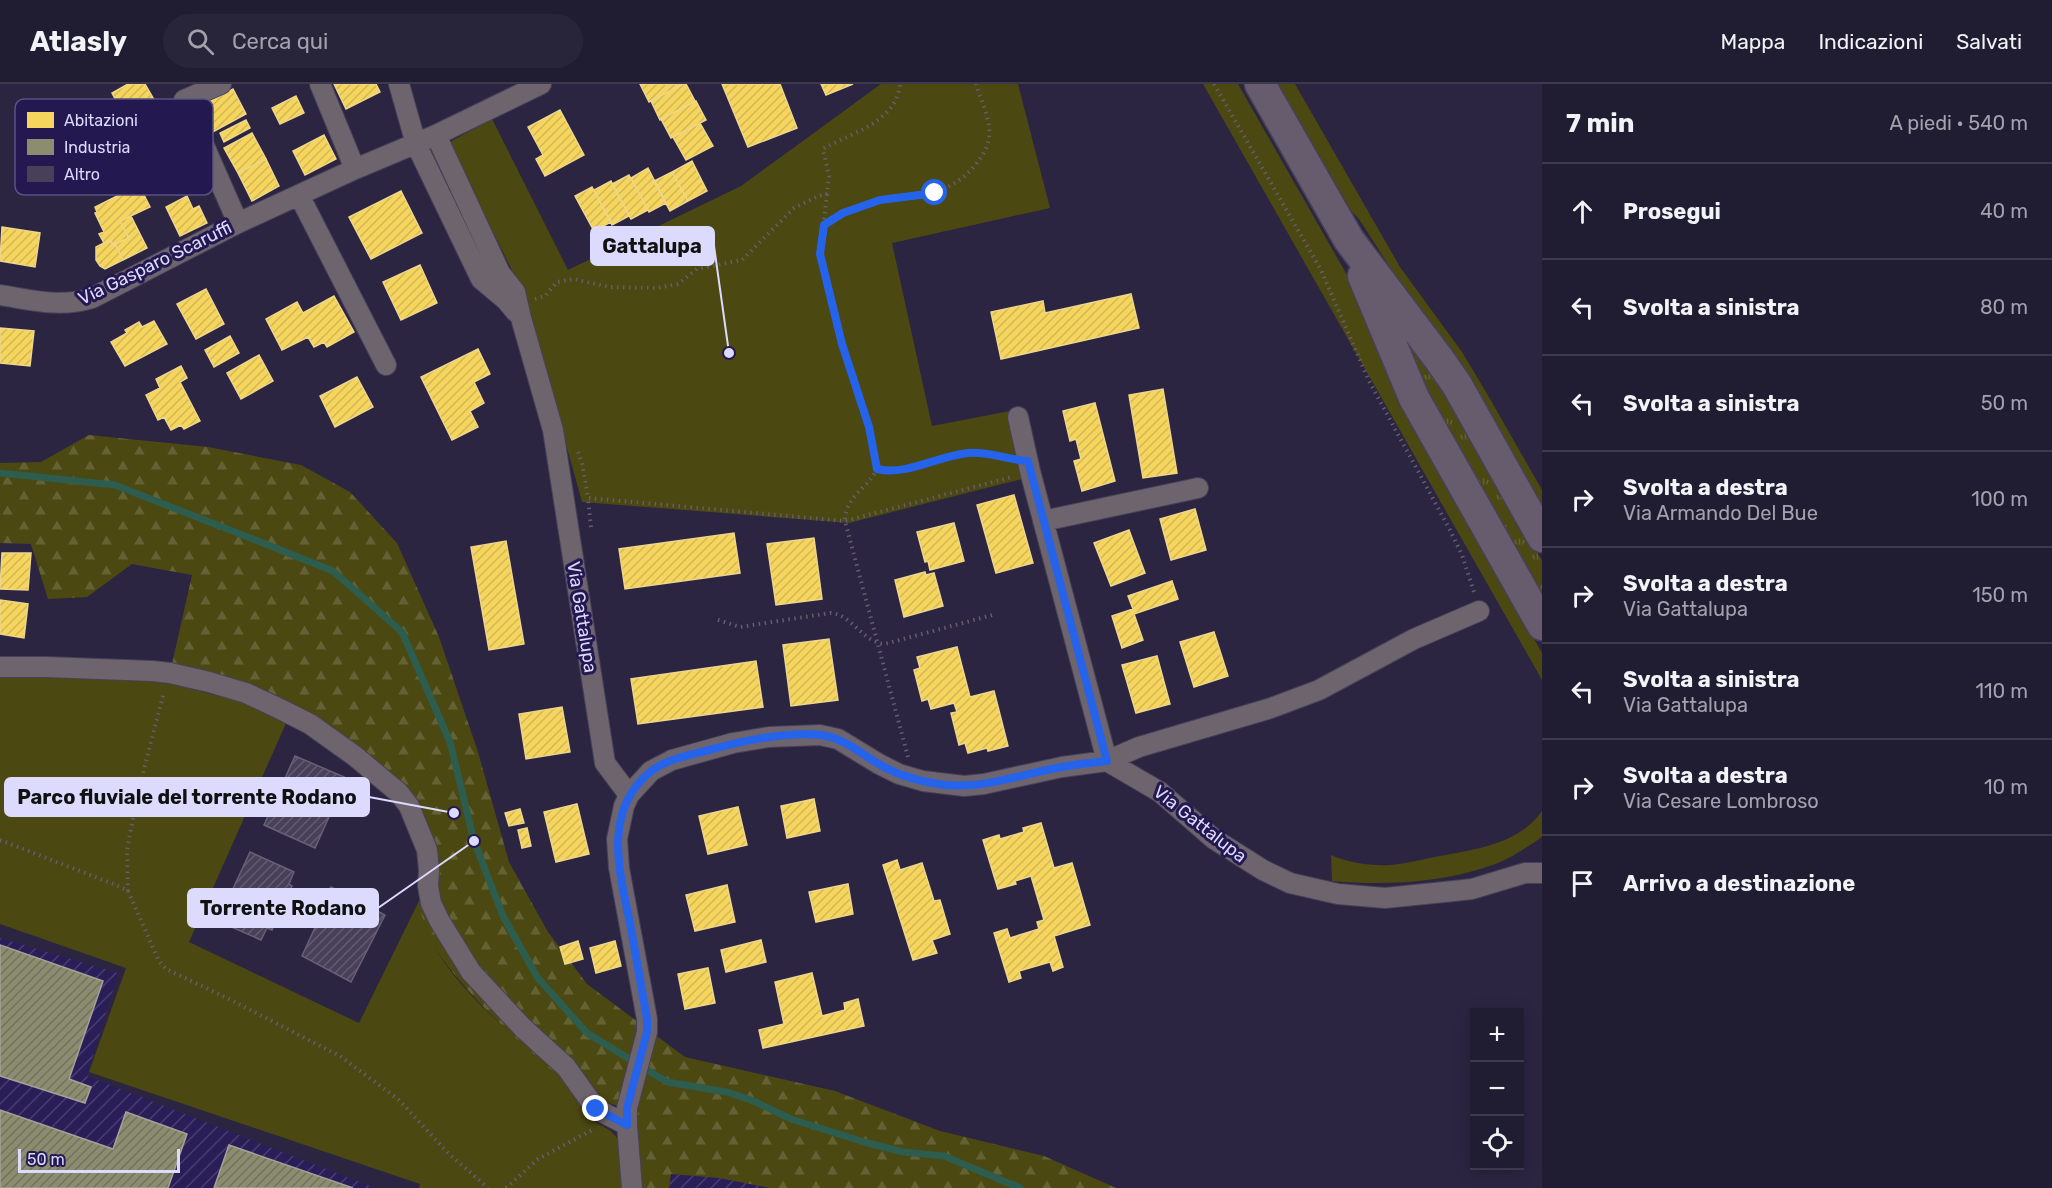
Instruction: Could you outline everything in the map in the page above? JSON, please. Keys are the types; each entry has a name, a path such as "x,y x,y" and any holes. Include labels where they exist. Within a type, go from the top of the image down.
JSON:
{"main road":[{"path":"1260,84 1349,240 1414,398 1542,625"},
{"path":"1349,240 1457,385 1542,537"}],"street":[{"name":"Via Gasparo Scaruffi","path":"186,99 221,84"},
{"path":"320,84 355,169"},
{"path":"399,84 416,144 480,279 506,300 520,318"},
{"name":"Via Gasparo Scaruffi","path":"0,295 60,304 92,298 238,223 355,169 436,135 541,84"},
{"path":"436,135 500,273 515,292 520,318"},
{"name":"Via Gasparo Scaruffi","path":"213,166 238,223"},
{"path":"299,195 386,365"},
{"name":"Via Gattalupa","path":"520,318 553,430 601,746 605,763 629,795"},
{"path":"1018,417 1107,761"},
{"path":"1043,520 1198,488"},
{"path":"632,1188 627,1116 647,1032 647,1019 619,868 617,838 624,806 629,795 651,771 672,760 733,743 802,735 820,735 838,739 899,774 923,782 947,785 984,784 1062,767 1107,761 1138,747 1271,708 1311,693 1414,639 1479,611"},
{"path":"0,667 57,667 170,673 246,693 310,724 357,756 399,793 409,806 427,850 431,903 439,921 471,972 523,1028 566,1067 596,1109 607,1116 627,1116"},
{"name":"Via Gattalupa","path":"1107,761 1160,792 1214,839 1235,854 1290,883 1317,890 1359,897 1385,898 1472,889 1525,873 1542,873"}],"path":[{"path":"900,84 898,97 887,113 858,131 823,148 829,176 820,254 842,344 869,427 877,469 870,481 849,501 845,521 908,759"},
{"path":"824,225 843,213 880,200 935,193 965,176 983,155 989,136 986,116 976,84"},
{"path":"1214,84 1322,270 1369,381 1462,555 1479,611"},
{"path":"515,292 531,300 545,296 557,282 574,279 609,287 657,288 678,284 697,269 742,260 794,208 827,194"},
{"path":"877,469 891,472 966,453 992,455 1029,466"},
{"path":"592,533 588,498 845,521 1029,466"},
{"path":"718,620 740,627 830,613 839,614 878,643 885,644 996,614"},
{"path":"170,673 138,792 127,850 128,891 156,956 166,969 340,1056 399,1100 448,1153 488,1188"},
{"path":"0,840 128,891"},
{"path":"506,1188 538,1159 593,1129 607,1116"}],"shaded area":[{"path":"0,938 118,973 87,1076 375,1188 0,1188"},
{"path":"671,1174 719,1178 770,1188 669,1188"}],"green space":[{"path":"881,84 1018,84 1050,208 892,243 932,426 1010,411 1026,478 849,523 582,502 525,296 448,143 492,119 568,270 741,186"},
{"path":"1203,84 1238,84 1355,289 1406,410 1542,653 1542,680"},
{"path":"1278,84 1295,84 1400,267 1462,352 1542,490 1542,522 1470,392 1359,219 1352,212"},
{"path":"1401,333 1414,347 1448,398 1542,561 1542,601 1428,401"},
{"path":"89,435 208,447 301,465 350,492 397,543 439,637 478,752 509,862 548,932 587,984 685,1057 835,1091 940,1131 1044,1156 1116,1188 770,1188 719,1178 671,1174 669,1188 628,1188 618,1106 605,1102 586,1078 575,1094 481,1004 436,949 422,923 419,902 428,886 416,821 310,724 170,673 192,575 132,564 87,597 48,599 31,544 0,543 0,463 41,462"},
{"path":"0,676 150,680 241,702 287,721 189,942 359,1023 419,901 426,929 440,956 459,981 481,1006 554,1072 578,1098 588,1116 617,1137 621,1153 622,1188 419,1188 420,1184 89,1072 126,968 0,924"},
{"path":"1542,811 1542,837 1509,858 1478,870 1437,879 1395,883 1332,881 1331,855 1360,863 1390,865 1468,851 1509,838 1532,822"}],"building: Abitazioni":[{"path":"128,84 145,84 154,99 115,99 112,93"},
{"path":"334,84 376,84 380,92 346,109"},
{"path":"640,84 683,84 649,102"},
{"path":"686,84 695,101 660,120 651,101"},
{"path":"722,84 780,84 797,128 748,147"},
{"path":"821,84 853,84 826,95"},
{"path":"233,89 246,114 213,132 213,100"},
{"path":"296,96 304,113 280,124 272,108"},
{"path":"696,101 706,120 671,138 661,119"},
{"path":"560,110 584,155 545,176 536,159 543,155 528,127"},
{"path":"246,120 250,128 224,142 220,133"},
{"path":"700,123 713,146 686,160 673,137"},
{"path":"252,133 266,159 238,173 224,148"},
{"path":"324,135 336,159 305,175 293,151"},
{"path":"266,159 279,186 252,201 238,173"},
{"path":"692,161 707,191 688,201 672,172"},
{"path":"648,168 666,203 649,212 631,178"},
{"path":"672,172 688,201 670,211 654,181"},
{"path":"629,175 648,210 631,219 612,184"},
{"path":"611,181 629,216 612,225 594,190"},
{"path":"592,187 611,222 594,231 575,196"},
{"path":"401,191 422,233 371,259 349,217"},
{"path":"119,195 144,195 150,207 120,221 129,238 113,245 110,240 104,243 99,234 104,232 95,213 97,212 95,207"},
{"path":"187,196 193,209 199,206 207,223 180,236 166,207"},
{"path":"131,216 147,248 123,260 115,244 129,238 120,221"},
{"path":"2,227 40,233 35,267 0,261"},
{"path":"110,240 113,245 115,244 123,260 105,269 96,260 96,247"},
{"path":"420,265 437,303 401,320 383,282"},
{"path":"206,289 224,324 196,339 177,304"},
{"path":"1131,294 1139,328 1001,359 991,312 1043,301 1045,313"},
{"path":"334,296 354,332 327,347 324,342 314,347 308,337 282,350 266,319 297,302 303,313"},
{"path":"154,321 167,344 125,366 111,342 127,333 125,330 139,322 142,327"},
{"path":"0,328 34,331 30,366 0,363"},
{"path":"230,336 239,353 214,367 205,350"},
{"path":"478,349 490,374 474,382 484,403 470,411 478,427 452,440 421,377"},
{"path":"259,355 273,381 241,399 227,373"},
{"path":"181,366 187,378 180,382 200,421 184,429 181,425 171,430 164,417 158,420 146,395 160,388 156,379"},
{"path":"357,377 373,407 335,427 320,396"},
{"path":"1163,389 1177,473 1143,478 1129,395"},
{"path":"1095,403 1115,481 1082,491 1074,461 1081,459 1076,439 1070,441 1063,411"},
{"path":"1014,495 1033,563 996,573 977,505"},
{"path":"1195,509 1206,550 1171,560 1160,519"},
{"path":"954,523 964,561 930,570 928,561 925,562 917,532"},
{"path":"1129,530 1145,573 1111,586 1094,543"},
{"path":"734,533 740,573 625,589 619,549"},
{"path":"814,538 822,599 776,605 767,544"},
{"path":"506,541 524,644 489,650 471,547"},
{"path":"2,553 31,553 28,590 0,589"},
{"path":"925,572 926,575 934,573 943,606 904,617 895,580"},
{"path":"1172,581 1178,599 1134,614 1143,640 1122,648 1112,616 1133,609 1128,596"},
{"path":"0,600 28,604 24,638 0,634"},
{"path":"1214,632 1228,676 1194,687 1180,642"},
{"path":"829,639 838,700 791,706 783,645"},
{"path":"957,647 970,697 994,691 1008,746 968,753 965,743 959,745 951,713 957,712 954,703 931,709 928,699 922,701 914,670 920,668 917,657"},
{"path":"1157,656 1170,704 1136,713 1122,665"},
{"path":"756,661 763,707 638,724 631,679"},
{"path":"562,707 570,752 526,759 519,714"},
{"path":"814,799 820,831 787,838 781,806"},
{"path":"577,804 589,854 556,862 544,812"},
{"path":"738,807 747,845 708,854 699,816"},
{"path":"520,809 524,823 509,826 505,813"},
{"path":"1041,823 1054,868 1072,863 1090,925 1054,936 1063,967 1053,971 1050,962 1019,971 1021,978 1009,982 994,933 1007,929 1010,938 1039,929 1037,922 1044,920 1031,876 1015,881 1016,884 998,889 983,840 999,835 1000,839 1024,832 1023,828"},
{"path":"527,828 531,846 522,848 518,830"},
{"path":"897,860 900,870 922,863 934,901 940,900 950,934 932,940 937,953 913,960 883,865"},
{"path":"848,884 853,914 816,922 809,892"},
{"path":"727,885 735,922 695,931 686,895"},
{"path":"761,940 766,962 726,972 721,950"},
{"path":"578,941 583,959 565,964 560,947"},
{"path":"615,941 621,966 596,973 590,948"},
{"path":"708,968 715,1003 685,1009 678,974"},
{"path":"812,973 822,1016 845,1010 844,1003 858,999 864,1026 763,1048 759,1030 784,1024 775,982"}],"building: Industria":[{"path":"0,945 103,981 69,1079 91,1087 85,1103 0,1076"},
{"path":"0,1110 113,1149 126,1112 187,1134 168,1188 0,1188"},
{"path":"229,1145 353,1188 214,1188"}],"building: Altro":[{"path":"295,756 344,777 326,816 329,817 315,848 264,825"},
{"path":"250,852 294,872 289,884 292,886 272,930 267,928 261,940 218,921"},
{"path":"331,887 385,915 351,982 302,956 324,908 321,906"}],"waterway":[{"path":"0,473 115,485 278,549 333,571 402,632 450,742 474,841 503,916 537,977 587,1033 667,1082 727,1092 751,1100 791,1119 864,1142 903,1152 944,1156 1020,1188"}],"place":[{"name":"Gattalupa","path":"729,353"},
{"name":"Parco fluviale del torrente Rodano","path":"454,813"},
{"name":"Torrente Rodano","path":"474,841"}],"route":[{"path":"596,1109 627,1125 627,1108 647,1032 647,1019 619,868 617,838 624,806 629,795 651,771 672,760 733,743 769,737 802,735 820,735 838,739 899,774 923,782 947,785 984,784 1062,767 1107,761 1028,461 966,453 891,472 877,469 869,427 842,344 820,254 824,225 843,213 880,200 935,193"}]}
